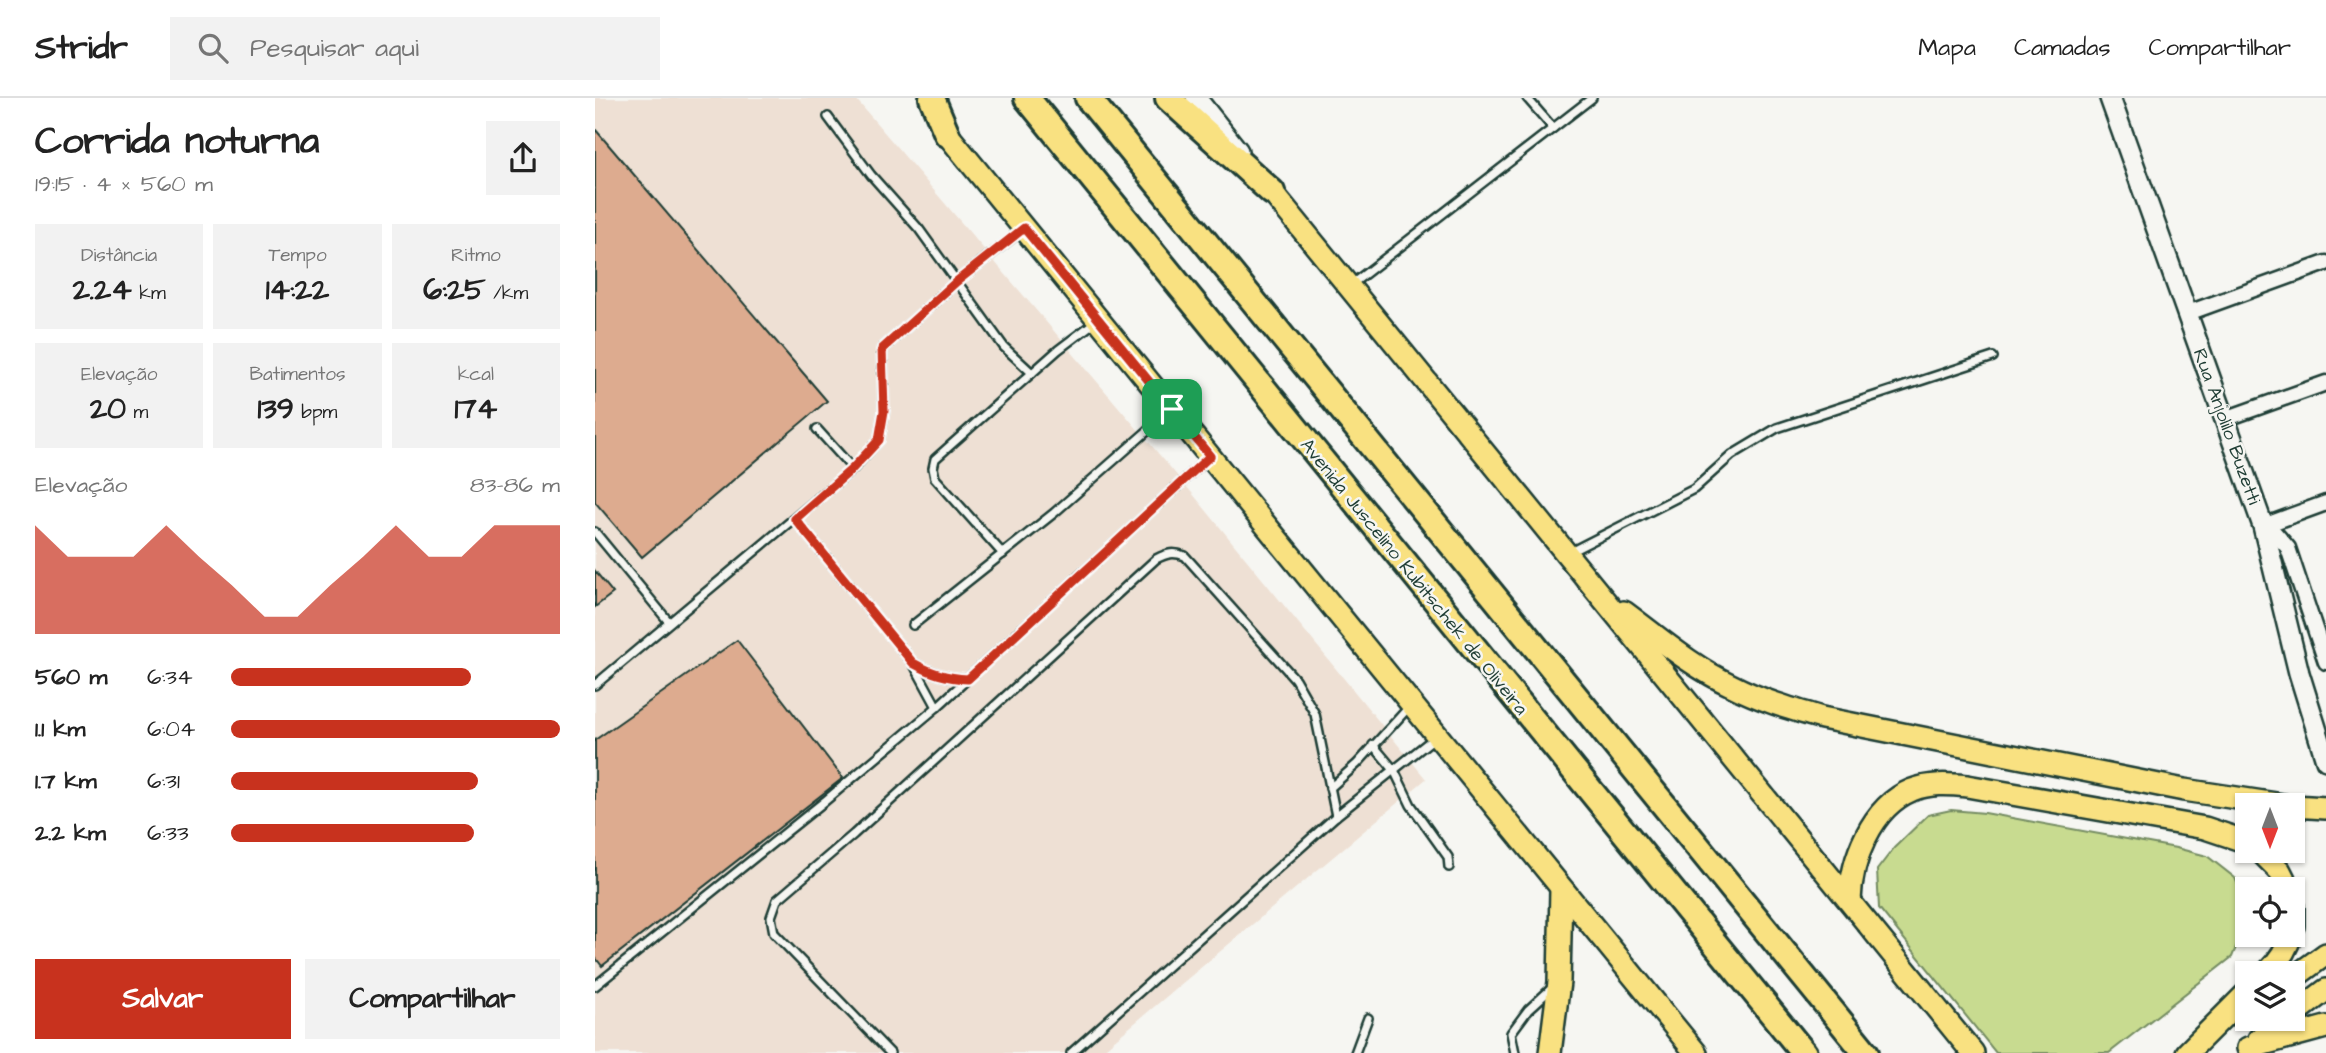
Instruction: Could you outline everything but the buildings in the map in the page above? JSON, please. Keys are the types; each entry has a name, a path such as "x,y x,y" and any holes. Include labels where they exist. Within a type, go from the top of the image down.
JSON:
{"highway":[{"path":"932,98 947,134"},
{"name":"Avenida Juscelino Kubitschek de Oliveira","path":"1027,98 1804,1053"},
{"path":"1089,98 1866,1053"},
{"path":"1168,98 1272,192"}],"main road":[{"path":"918,98 1696,1053"},
{"path":"1196,98 1973,1053"},
{"name":"Rua Anjolilo Buzetti","path":"2110,98 2263,526 2299,673 2326,760"},
{"path":"1600,594 1701,668 1729,685 1793,710 2184,790 2235,798"},
{"path":"1850,901 1850,882 1857,857 1873,825 1898,798 1912,790 1931,785 1947,784 2205,828 2235,838"},
{"path":"2305,807 2326,808"},
{"path":"1816,860 1837,862 1857,857"},
{"path":"2272,863 2283,877"},
{"path":"1550,1053 1559,982 1561,890"},
{"path":"2305,969 2326,954"},
{"path":"2305,1006 2326,990"},
{"path":"2189,1053 2235,1005"},
{"path":"2189,1053 2235,1020"},
{"path":"2244,1050 2326,1027"},
{"path":"2244,1050 2270,1031"}],"street":[{"path":"2187,313 2326,263"},
{"path":"2225,419 2326,383"},
{"path":"2263,526 2326,503"},
{"path":"2263,526 2275,533 2288,548 2326,662"}],"lane":[{"path":"1527,98 1553,128"},
{"path":"1349,286 1592,98"},
{"path":"828,117 871,174 919,229 1004,347 1031,373"},
{"path":"595,685 852,469 879,440 884,411 882,349 956,282 1024,228"},
{"path":"1003,554 935,478 935,459 1031,373 1098,319"},
{"path":"1567,554 1694,489 1732,455 1777,428 1993,357"},
{"path":"913,625 1054,513 1172,409"},
{"path":"817,429 852,469"},
{"path":"595,986 825,801 937,706 1210,456"},
{"path":"795,519 913,663 937,706"},
{"path":"595,532 669,622"},
{"path":"890,1053 774,933 771,917 777,900 854,834 1156,559 1175,552 1185,556 1295,679 1315,714 1336,816"},
{"path":"913,663 949,678 968,679"},
{"path":"1330,788 1357,764 1412,704"},
{"path":"1070,1053 1336,816 1437,736"},
{"path":"1373,745 1394,770 1411,805 1448,857 1449,867"},
{"path":"1515,1053 1511,1033 1528,1010 1559,982"},
{"path":"1355,1053 1368,1018"}],"shaded area":[{"path":"595,98 855,98 1192,493 1426,779 1099,1053 595,1053"}],"green space":[{"path":"1951,810 1985,813 2207,856 2235,878 2236,947 2232,957 2109,1053 1996,1053 1879,908 1877,870 1894,848 1928,815"}],"route":[{"path":"1024,228 1172,409 1210,456 968,679 949,678 913,663 795,519 852,469 879,440 884,411 882,349 956,282 1024,228"}]}
